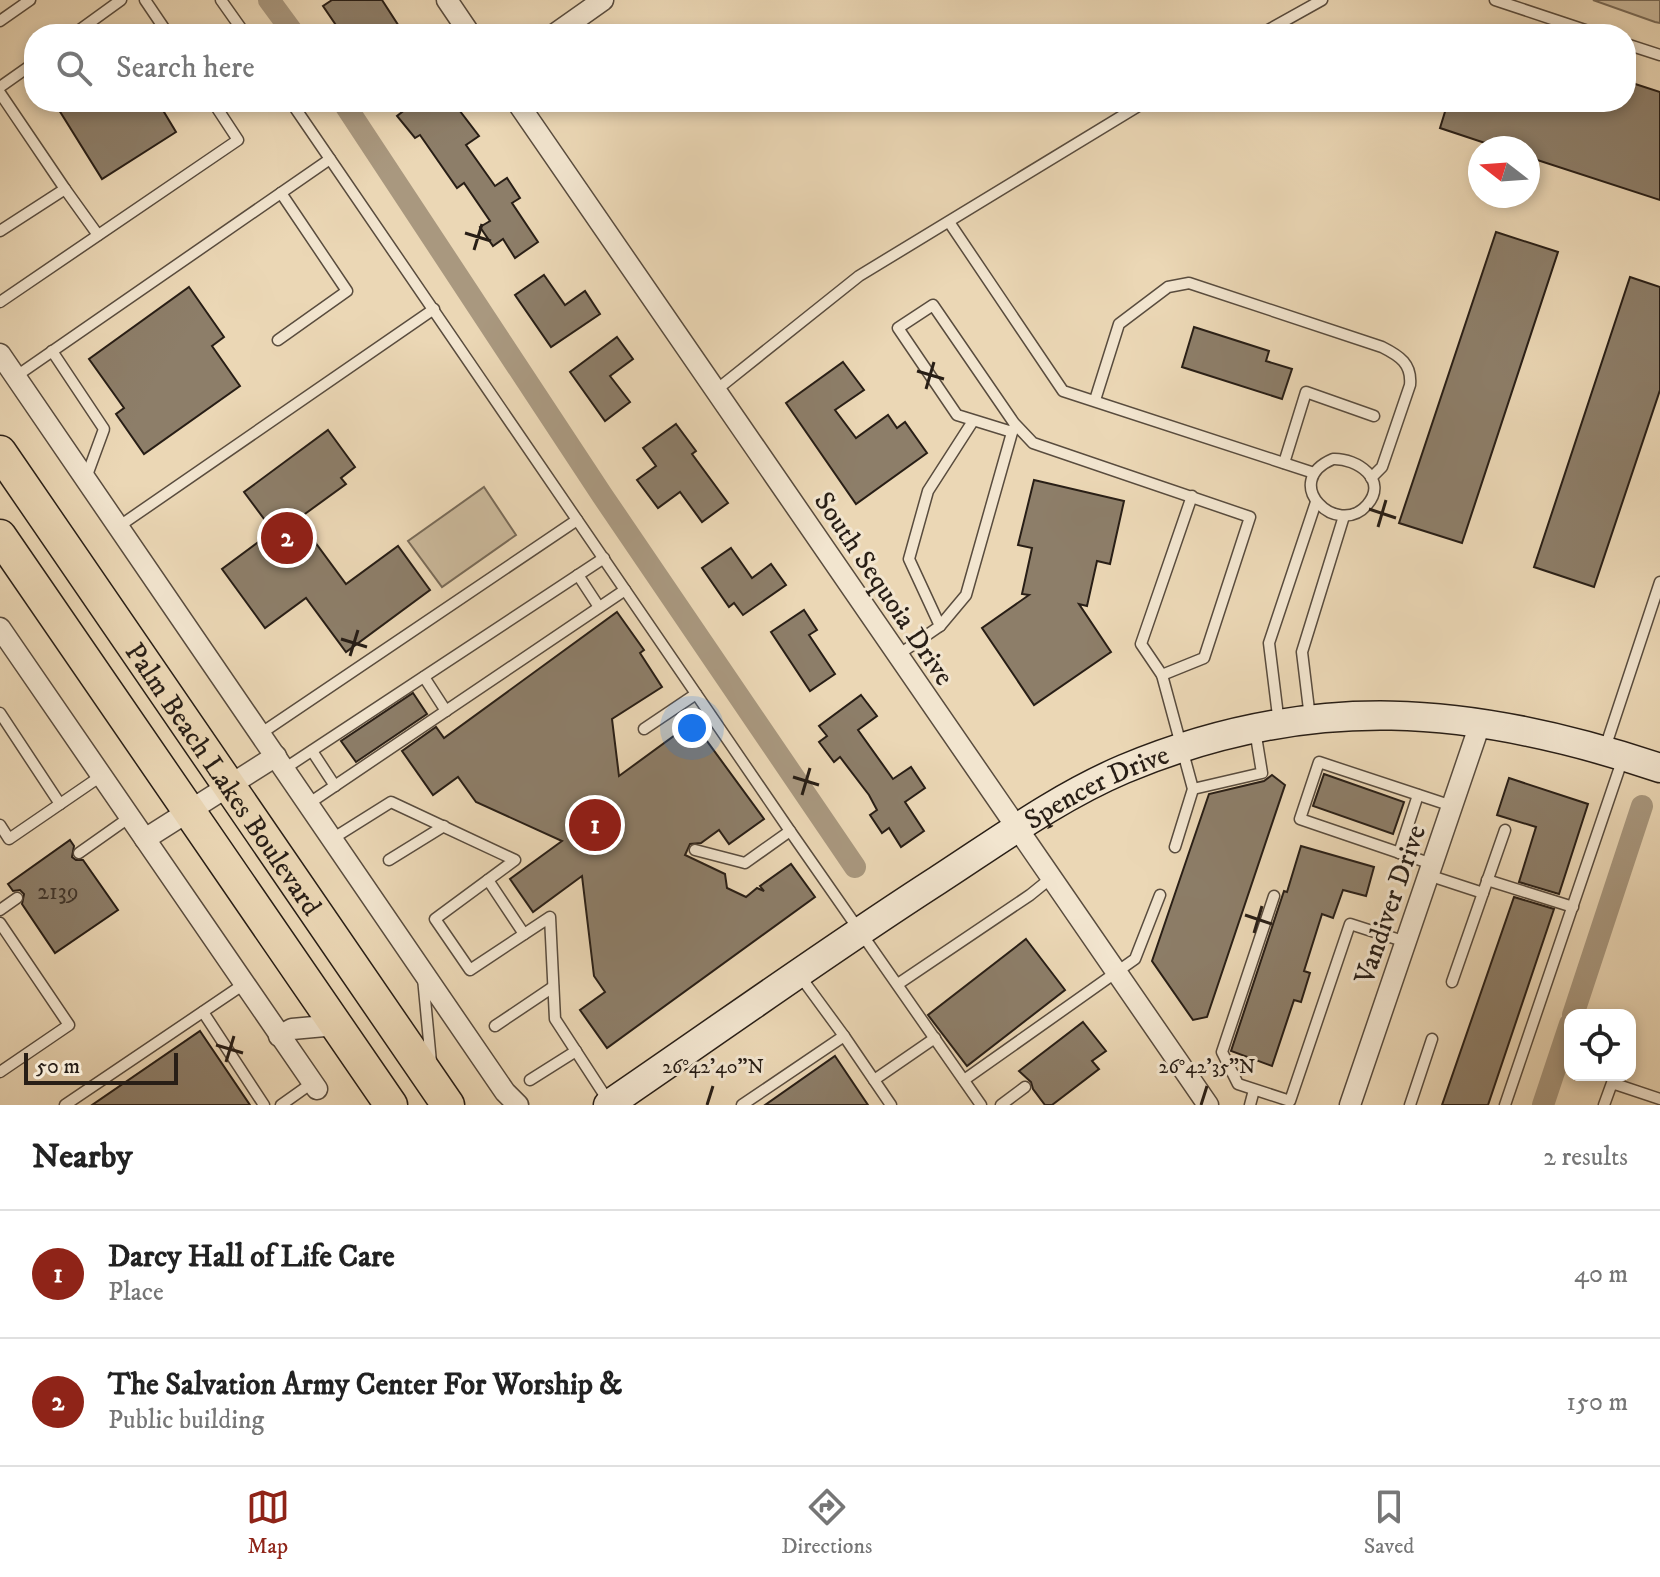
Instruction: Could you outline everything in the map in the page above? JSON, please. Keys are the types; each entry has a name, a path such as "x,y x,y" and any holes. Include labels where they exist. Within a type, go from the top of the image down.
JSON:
{"main road":[{"name":"Palm Beach Lakes Boulevard","path":"0,452 440,1094"},
{"name":"Palm Beach Lakes Boulevard","path":"0,536 387,1104"}],"street":[{"path":"447,0 463,24"},
{"path":"569,24 603,0"},
{"name":"South Sequoia Drive","path":"524,112 1208,1105"},
{"path":"1,357 505,1092 518,1105"},
{"path":"0,628 314,1086"},
{"name":"Spencer Drive","path":"609,1104 860,930 1066,798 1108,777 1181,748 1267,726 1387,715 1481,721 1540,733 1660,768"},
{"name":"Vandiver Drive","path":"1350,1105 1481,721"},
{"path":"145,839 229,786 280,763"},
{"path":"279,1036 292,1029 336,1025"}],"lane":[{"path":"0,21 30,0"},
{"path":"88,24 121,0"},
{"path":"145,0 161,24"},
{"path":"221,0 238,24"},
{"path":"1279,24 1322,0"},
{"path":"1495,0 1567,24"},
{"path":"1636,47 1660,55"},
{"path":"24,71 0,90 98,235"},
{"path":"0,302 238,140 220,112"},
{"path":"298,112 981,1105"},
{"path":"715,391 859,276 1128,112"},
{"path":"15,377 330,159"},
{"path":"0,231 65,189"},
{"path":"278,340 347,291 281,193"},
{"path":"949,222 1063,391 1314,473"},
{"path":"1095,400 1119,324 1168,287 1189,283 1382,347 1407,364 1411,374 1410,385 1382,467 1371,478"},
{"path":"1013,428 957,415 898,328 933,305 1013,428 1033,443 1250,517 1204,658 1162,675"},
{"path":"118,527 434,309"},
{"path":"52,351 104,429 86,479"},
{"path":"1284,463 1306,392 1374,416"},
{"path":"940,626 909,559 928,491 973,421"},
{"path":"897,656 940,626 966,595 1013,428"},
{"path":"1333,459 1344,459 1365,469 1371,478 1374,489 1365,508 1344,516 1333,514 1316,502 1311,492 1314,473 1323,463 1333,459"},
{"path":"1175,847 1193,789 1162,675 1141,644 1192,496"},
{"path":"1193,789 1262,773 1267,726 1269,643 1316,502"},
{"path":"1310,720 1302,652 1344,516"},
{"path":"260,734 577,520"},
{"path":"280,763 312,751 604,558"},
{"path":"578,575 599,607"},
{"path":"1505,1105 1573,907 1660,582"},
{"path":"308,804 625,590"},
{"path":"424,677 446,711"},
{"path":"644,729 696,694"},
{"path":"0,713 60,804"},
{"path":"312,751 335,786"},
{"path":"1452,806 1319,762 1300,819 1399,853 1483,893"},
{"path":"0,825 9,839 101,776"},
{"path":"1399,853 1418,795"},
{"path":"332,839 391,802 515,860 435,919 470,970 550,917 555,1019 609,1104"},
{"path":"79,853 130,817"},
{"path":"389,860 444,826"},
{"path":"1452,982 1505,830"},
{"path":"695,850 745,863 790,831"},
{"path":"898,984 1051,878"},
{"path":"488,880 524,934"},
{"path":"1487,880 1573,907"},
{"path":"964,1080 1135,959 1160,895"},
{"path":"1274,896 1222,1052 1238,1084 1254,1090 1290,1101 1350,924 1406,942"},
{"path":"0,910 17,898"},
{"path":"0,923 69,1025 0,1072"},
{"path":"422,970 440,1094"},
{"path":"798,973 891,1105"},
{"path":"65,1105 244,984"},
{"path":"495,1026 553,987"},
{"path":"203,1012 264,1105"},
{"path":"742,1105 844,1036"},
{"path":"874,1080 935,1038"},
{"path":"1410,1105 1432,1039"},
{"path":"530,1080 576,1051"},
{"path":"1604,1105 1612,1083 1660,1099"},
{"path":"281,1105 314,1086"},
{"path":"1001,1105 1025,1087"},
{"path":"1250,1105 1254,1090"}],"shaded area":[{"path":"1593,0 1660,0 1660,23 1655,22"},
{"path":"484,487 516,535 442,587 408,541"}],"building":[{"path":"332,0 382,0 398,24 335,24 323,6"},
{"path":"1636,84 1660,92 1660,200 1540,161 1540,136 1468,137 1440,128 1445,112 1636,112"},
{"path":"60,112 164,112 176,132 102,179"},
{"path":"402,112 461,112 479,136 466,145 495,186 507,178 520,198 512,203 538,242 515,258 503,239 493,246 480,227 490,221 464,183 457,188 420,135 415,138 397,116"},
{"path":"1496,232 1558,252 1462,543 1399,523"},
{"path":"544,275 565,305 585,291 600,314 551,347 515,295"},
{"path":"1630,277 1660,287 1660,390 1594,587 1534,567"},
{"path":"189,287 224,337 212,346 240,386 144,454 116,414 124,408 89,359"},
{"path":"1194,327 1269,351 1266,361 1292,369 1282,399 1182,367"},
{"path":"617,337 633,359 610,376 630,402 605,421 570,372"},
{"path":"843,362 864,390 835,410 856,438 888,415 897,428 905,422 927,453 856,504 786,403"},
{"path":"676,424 696,451 692,454 728,503 702,522 680,492 658,508 637,480 656,466 643,448"},
{"path":"328,430 355,467 341,478 346,484 298,519 346,584 398,546 430,590 346,652 306,598 265,628 222,569 273,531 244,492"},
{"path":"1034,480 1124,501 1110,564 1097,561 1087,606 1079,604 1111,652 1034,705 982,628 1029,595 1022,594 1032,548 1018,545"},
{"path":"731,548 752,578 771,564 786,585 743,615 734,603 729,607 702,568"},
{"path":"804,610 817,630 809,635 835,674 810,691 771,632"},
{"path":"617,612 644,650 640,653 662,687 612,719 619,776 693,722 764,819 729,844 719,830 701,843 690,844 685,855 725,874 727,888 746,897 757,888 764,891 760,886 791,864 815,897 607,1048 580,1010 605,992 594,976 582,876 533,912 510,879 562,841 476,802 458,777 433,795 402,751 436,727 444,738"},
{"path":"413,693 427,714 356,762 341,741"},
{"path":"861,695 877,716 858,730 893,779 911,767 925,788 905,802 924,831 901,847 889,828 882,833 870,815 877,810 869,795 840,757 834,762 819,742 827,736 819,726"},
{"path":"1324,774 1404,802 1393,834 1313,806"},
{"path":"1272,775 1285,785 1207,1017 1193,1020 1152,961 1209,794 1264,781"},
{"path":"1509,778 1588,804 1559,894 1519,882 1536,827 1497,815"},
{"path":"70,840 74,846 72,857 83,860 118,910 55,953 22,904 24,894 20,890 13,891 8,884"},
{"path":"1301,846 1374,867 1366,896 1343,890 1333,918 1322,914 1304,971 1310,973 1301,1002 1294,1000 1272,1066 1231,1051"},
{"path":"1514,897 1554,909 1488,1105 1442,1105"},
{"path":"1026,939 1065,990 967,1066 928,1015"},
{"path":"1083,1022 1106,1051 1092,1061 1099,1069 1052,1105 1045,1105 1031,1082 1019,1071"},
{"path":"200,1031 250,1105 92,1105"},
{"path":"835,1056 868,1105 765,1105"}],"waterway":[{"path":"269,0 287,24"},
{"path":"350,112 602,495 855,867"},
{"path":"1575,1009 1642,806"},
{"path":"1543,1105 1564,1042"}],"place":[{"name":"The Salvation Army Center For Worship &","path":"287,538"},
{"name":"Darcy Hall of Life Care","path":"595,825"}]}
